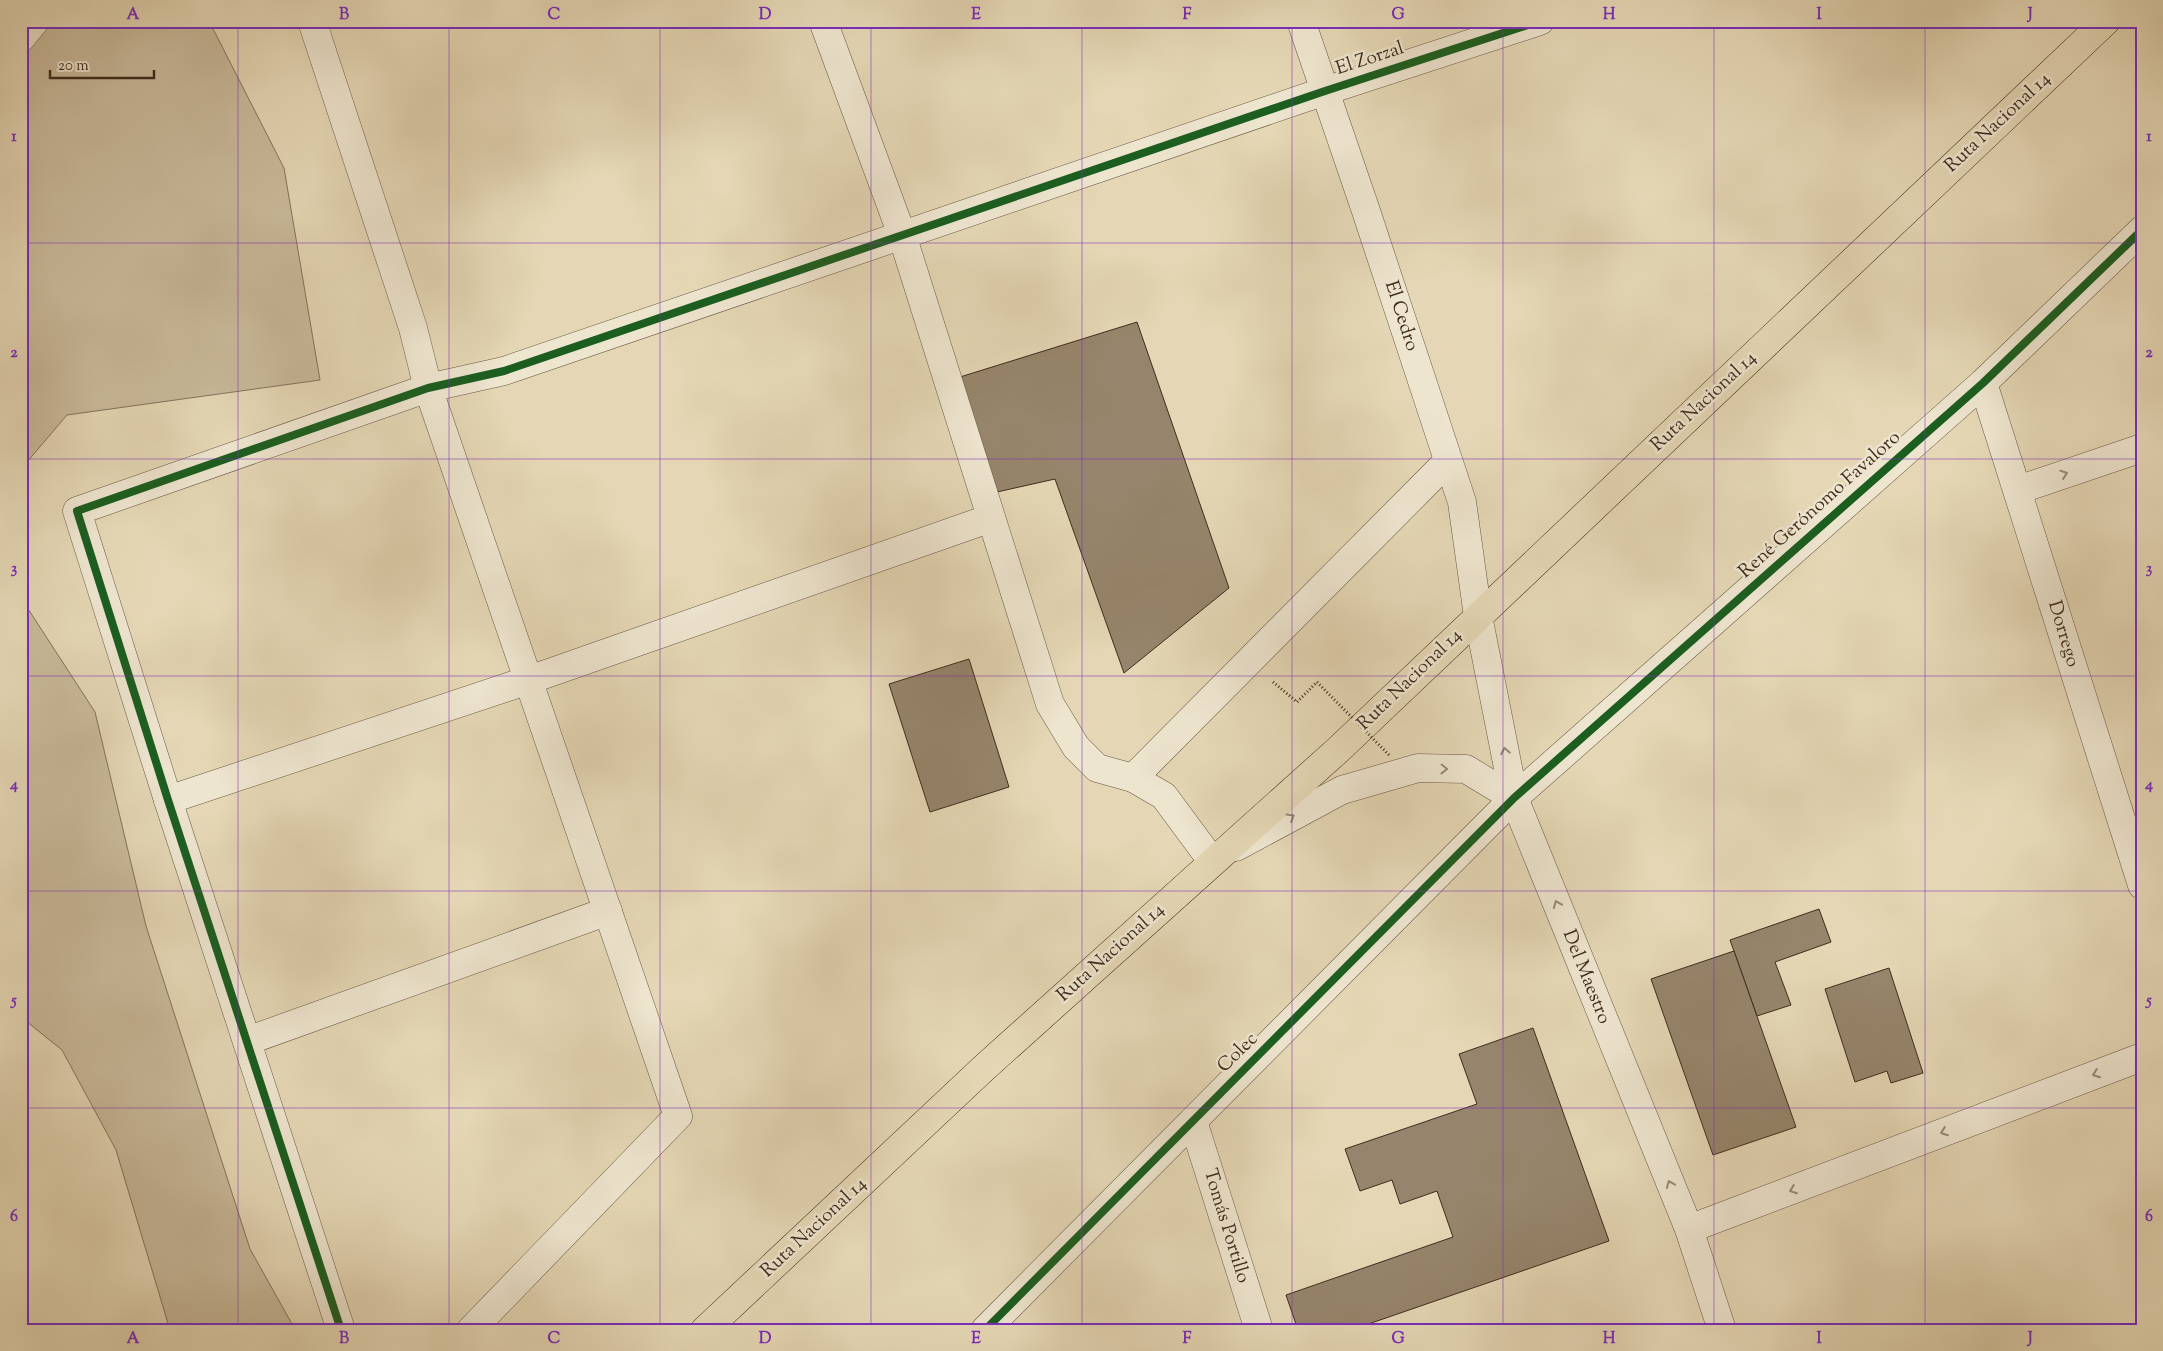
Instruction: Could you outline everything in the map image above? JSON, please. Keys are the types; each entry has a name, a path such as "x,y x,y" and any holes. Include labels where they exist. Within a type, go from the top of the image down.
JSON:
{"highway":[{"name":"Ruta Nacional 14","path":"705,1330 985,1067 1339,749 2106,21"}],"street":[{"path":"21,38 35,21"},
{"path":"312,21 413,328 428,388 678,1116 471,1330"},
{"path":"824,21 902,235 1050,704 1076,747 1097,768 1132,778 1164,796 1215,859 1342,790 1418,768 1466,769 1514,798"},
{"name":"El Cedro","path":"1301,21 1462,502 1478,616"},
{"name":"El Zorzal","path":"168,800 77,511 428,388 504,371 1325,91 1540,21"},
{"name":"René Gerónomo Favaloro","path":"1514,798 1983,383 2142,230"},
{"name":"Dorrego","path":"1983,383 2142,885"},
{"path":"2018,490 2142,448"},
{"path":"1132,778 1448,460"},
{"path":"341,1330 168,800 529,680 991,518"},
{"name":"Del Maestro","path":"1478,616 1514,798 1689,1230 1722,1330"},
{"name":"Colec","path":"985,1330 1514,798"},
{"path":"247,1041 608,911"},
{"path":"1689,1230 2142,1057"},
{"name":"Tomás Portillo","path":"1194,1121 1259,1330"}],"path":[{"path":"1297,702 1316,682 1389,755"}],"shaded area":[{"path":"21,21 209,21 284,168 320,380 67,415 21,469"},
{"path":"21,598 95,712 146,926 250,1249 292,1324 267,1330 170,1330 116,1150 62,1050 21,1017"}],"building":[{"path":"1137,322 1229,588 1124,673 1055,479 997,492 960,377"},
{"path":"969,659 1009,787 930,812 889,684"},
{"path":"1819,909 1831,942 1775,962 1791,1005 1757,1016 1730,940"},
{"path":"1734,951 1796,1127 1713,1155 1651,979"},
{"path":"1889,968 1923,1073 1891,1083 1887,1071 1855,1082 1825,989"},
{"path":"1533,1028 1609,1241 1351,1330 1298,1330 1286,1295 1453,1237 1437,1191 1400,1204 1392,1180 1360,1191 1345,1149 1477,1104 1459,1054"}],"cycle path":[{"path":"341,1330 168,800 77,511 428,388 504,371 1325,91 1540,21"},
{"path":"985,1330 1514,798 1983,383 2142,230"}]}
